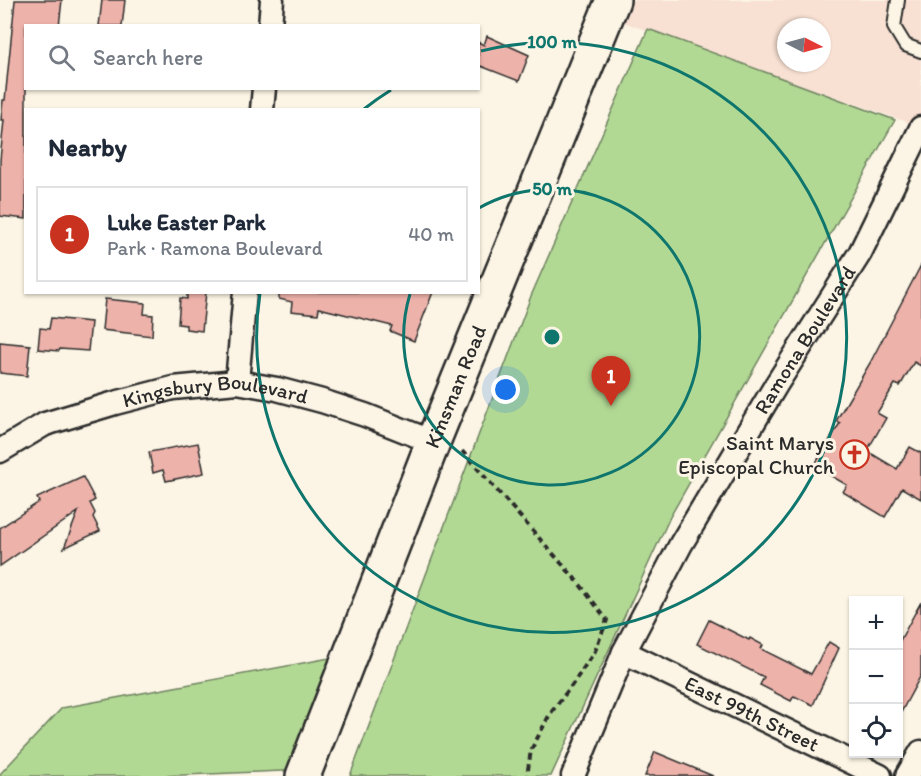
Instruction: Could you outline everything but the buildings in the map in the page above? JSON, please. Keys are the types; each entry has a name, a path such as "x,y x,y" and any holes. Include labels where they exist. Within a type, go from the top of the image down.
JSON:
{"main road":[{"name":"Kinsman Road","path":"303,776 448,446 613,0"}],"street":[{"path":"270,24 272,0"},
{"path":"262,108 264,90"},
{"name":"Ramona Boulevard","path":"573,776 624,652 681,544 776,385 860,253 921,128"},
{"path":"237,382 245,294"},
{"name":"Kingsbury Boulevard","path":"0,451 45,424 116,403 173,388 237,382 278,389 322,401 448,446"},
{"name":"East 99th Street","path":"624,652 880,776"},
{"path":"907,776 921,752"}],"lane":[{"path":"898,0 894,27 905,45 921,51"}],"path":[{"path":"448,446 578,582 607,620 595,651 550,714 531,750 527,776"}],"shaded area":[{"path":"613,0 921,0 921,127 606,16"}],"green space":[{"path":"648,29 895,120 670,517 551,776 350,776 531,296"},
{"path":"351,654 305,770 160,776 0,776 62,708"}],"place":[{"name":"Luke Easter Park","path":"611,406"},
{"name":"Saint Marys Episcopal Church","path":"855,455"}]}
